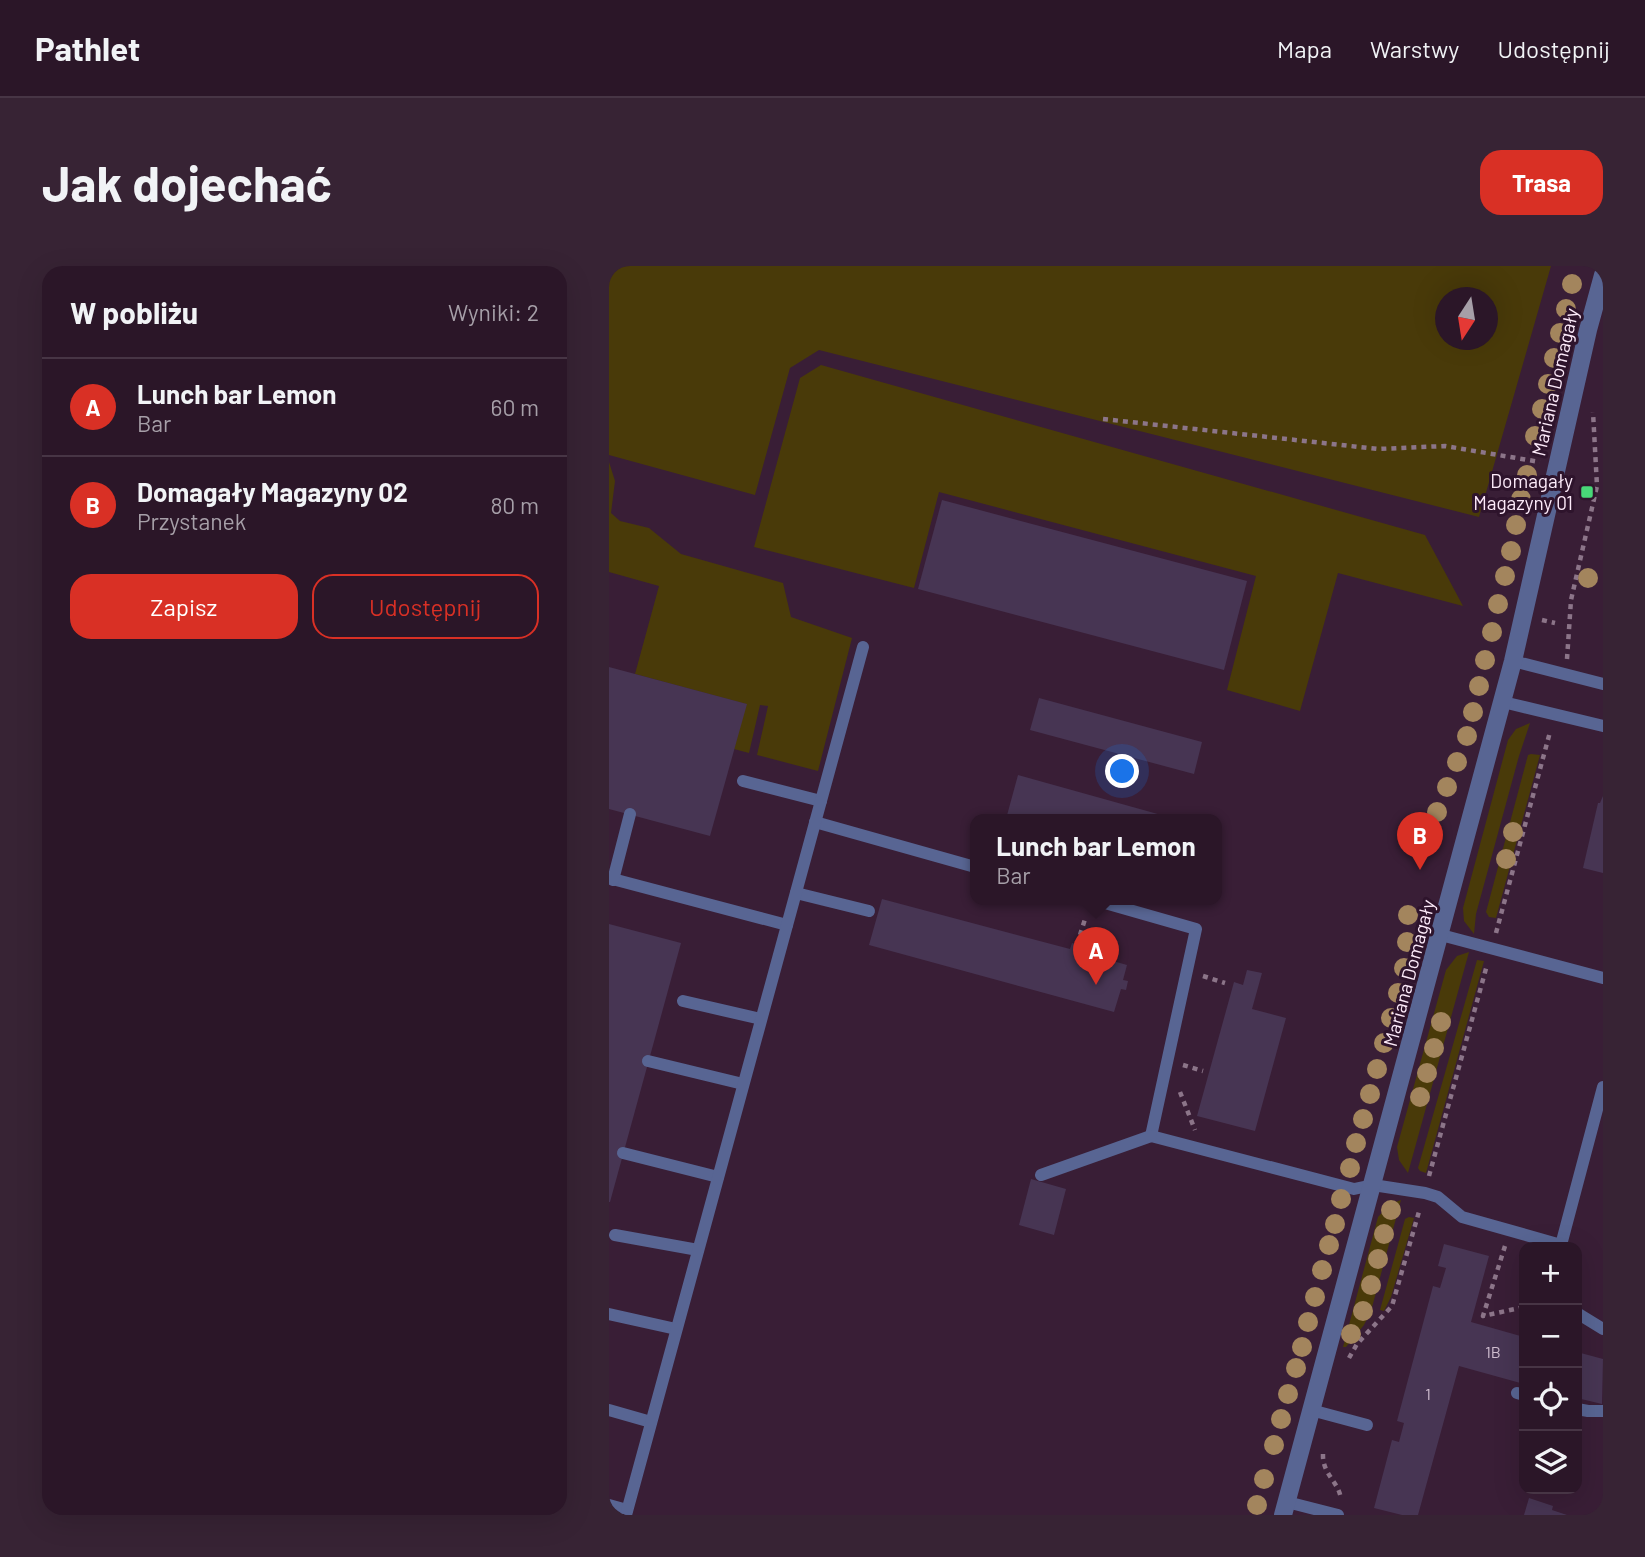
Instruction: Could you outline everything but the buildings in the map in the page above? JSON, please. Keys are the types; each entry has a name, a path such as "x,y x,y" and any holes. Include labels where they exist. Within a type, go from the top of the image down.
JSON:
{"street":[{"name":"Mariana Domagały","path":"1285,1508 1503,702 1603,275"}],"lane":[{"path":"609,1505 626,1512 863,647"},
{"path":"1513,661 1603,684"},
{"path":"1503,702 1603,726"},
{"path":"743,781 821,801"},
{"path":"630,814 611,879 787,926"},
{"path":"815,822 970,866"},
{"path":"796,893 869,911"},
{"path":"1112,905 1196,929 1151,1136"},
{"path":"1441,935 1603,978"},
{"path":"683,1001 761,1020"},
{"path":"648,1061 743,1084"},
{"path":"1562,1242 1603,1087"},
{"path":"1041,1175 1151,1136 1354,1189 1373,1185 1409,1188 1438,1197 1462,1217 1547,1242"},
{"path":"623,1153 718,1177"},
{"path":"615,1235 698,1250"},
{"path":"609,1314 676,1329"},
{"path":"1582,1316 1603,1329"},
{"path":"609,1410 651,1422"},
{"path":"1311,1410 1367,1425"},
{"path":"1582,1410 1603,1411"},
{"path":"1285,1508 1339,1510"}],"path":[{"path":"1103,419 1378,449 1445,446 1557,466"},
{"path":"1566,663 1571,600 1597,486 1597,461 1593,439"},
{"path":"1494,942 1552,726"},
{"path":"1427,1182 1490,955"},
{"path":"1167,1061 1203,1071"},
{"path":"1167,1061 1203,1150"},
{"path":"1371,1327 1387,1314 1392,1306 1422,1203"},
{"path":"1510,1231 1483,1316 1519,1308"},
{"path":"1329,1478 1339,1490 1339,1510"}],"shaded area":[{"path":"609,266 1551,266 1479,517 819,350 790,368 755,495 609,455"},
{"path":"821,365 1425,535 1463,606 1338,573 1300,711 1227,690 1256,576 939,492 914,588 754,547 800,378"},
{"path":"609,462 615,481 611,513 620,521 649,528 681,554 783,583 791,617 852,638 818,771 757,755 768,706 760,705 749,753 734,749 746,704 635,674 659,586 609,572"},
{"path":"1530,723 1476,914 1474,934 1464,921 1463,908 1508,740 1516,729"},
{"path":"1528,755 1540,755 1496,918 1489,917 1486,912"},
{"path":"1469,952 1408,1173 1399,1160 1397,1147 1446,970 1457,956"},
{"path":"1477,960 1484,961 1426,1173 1418,1168"},
{"path":"1401,1200 1371,1311 1364,1325 1346,1347 1343,1347 1378,1217 1390,1204"},
{"path":"1414,1218 1391,1297 1384,1311 1380,1310 1405,1219"}],"place":[{"name":"Domagały Magazyny 01","path":"1587,492"},
{"name":"Domagały Magazyny 02","path":"1420,870"},
{"name":"Lunch bar Lemon","path":"1096,985"}]}
